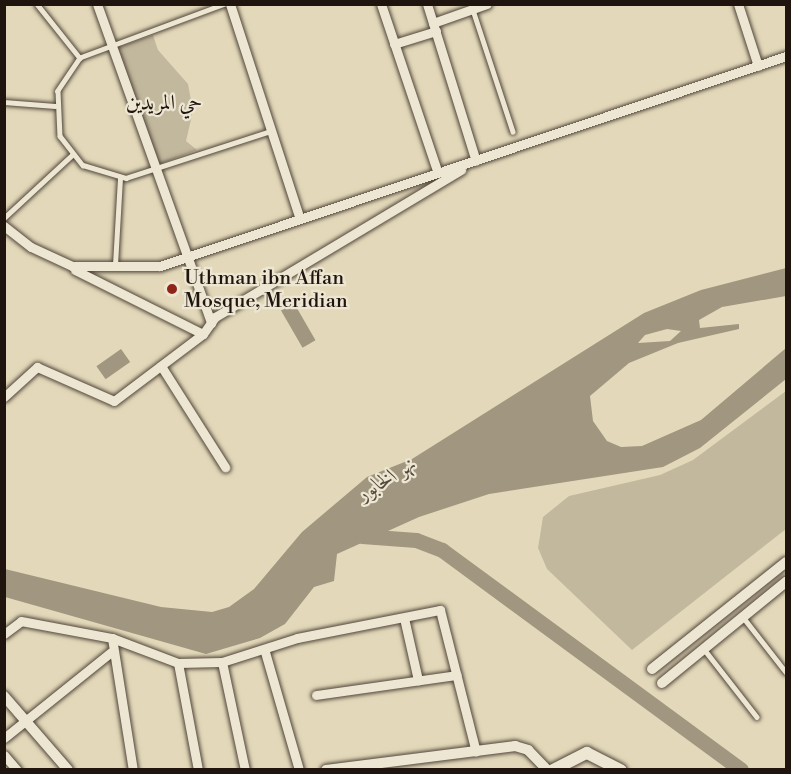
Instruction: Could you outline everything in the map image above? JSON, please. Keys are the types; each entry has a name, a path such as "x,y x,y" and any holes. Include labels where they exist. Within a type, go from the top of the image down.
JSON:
{"main road":[{"path":"553,770 587,753 621,770"}],"street":[{"path":"97,4 185,259 211,323"},
{"path":"230,4 300,219"},
{"path":"381,4 438,173"},
{"path":"427,4 479,159"},
{"path":"394,44 487,4"},
{"path":"738,4 758,66"},
{"path":"57,261 115,268 185,259 786,56"},
{"path":"4,397 37,367 114,401 203,334 211,323 326,247 479,159"},
{"path":"4,226 57,261 203,334"},
{"path":"161,366 225,467"},
{"path":"652,669 786,562"},
{"path":"662,683 786,582"},
{"path":"4,634 21,621 112,638 178,663 222,662 265,652 297,638 440,610 476,752"},
{"path":"404,618 418,680"},
{"path":"112,638 111,652 133,770"},
{"path":"4,738 111,652"},
{"path":"265,652 299,770"},
{"path":"222,662 245,770"},
{"path":"178,663 198,770"},
{"path":"316,695 457,675"},
{"path":"4,696 68,770"},
{"path":"327,770 521,747 547,770"},
{"path":"4,755 17,770"}],"lane":[{"path":"37,4 80,58"},
{"path":"225,4 111,43 80,58 61,82 55,106 60,136 72,155 91,170 120,178 155,171 271,131"},
{"path":"473,10 513,132"},
{"path":"4,102 55,106"},
{"path":"4,218 72,155"},
{"path":"115,268 120,178"},
{"path":"743,617 786,672"},
{"path":"704,649 757,717"}],"shaded area":[{"path":"153,35 158,50 188,84 193,111 186,141 197,150 157,165 116,48"},
{"path":"786,391 786,529 632,650 547,569 538,548 543,517 569,496 660,475 693,460"}],"water":[{"name":"نهر الخابور","path":"786,268 786,296 722,307 699,320 700,328 739,324 739,329 678,343 629,363 590,396 593,421 607,441 621,447 642,446 701,420 786,348 786,379 700,448 663,467 489,494 419,517 337,554 334,581 314,587 285,624 260,638 206,654 5,597 5,569 161,607 212,612 229,607 254,589 302,532 367,477 412,459 644,313 701,290","holes":["667,329 681,331 670,341 638,343 645,335"]},
{"path":"294,303 316,340 303,348 281,310"},
{"path":"121,349 130,362 106,379 96,366"}],"waterway":[{"path":"362,536 416,540 442,550 741,770"}],"place":[{"name":"Uthman ibn Affan Mosque, Meridian","path":"172,289"}],"district":[{"name":"حي المريدين","path":"164,103"}]}
